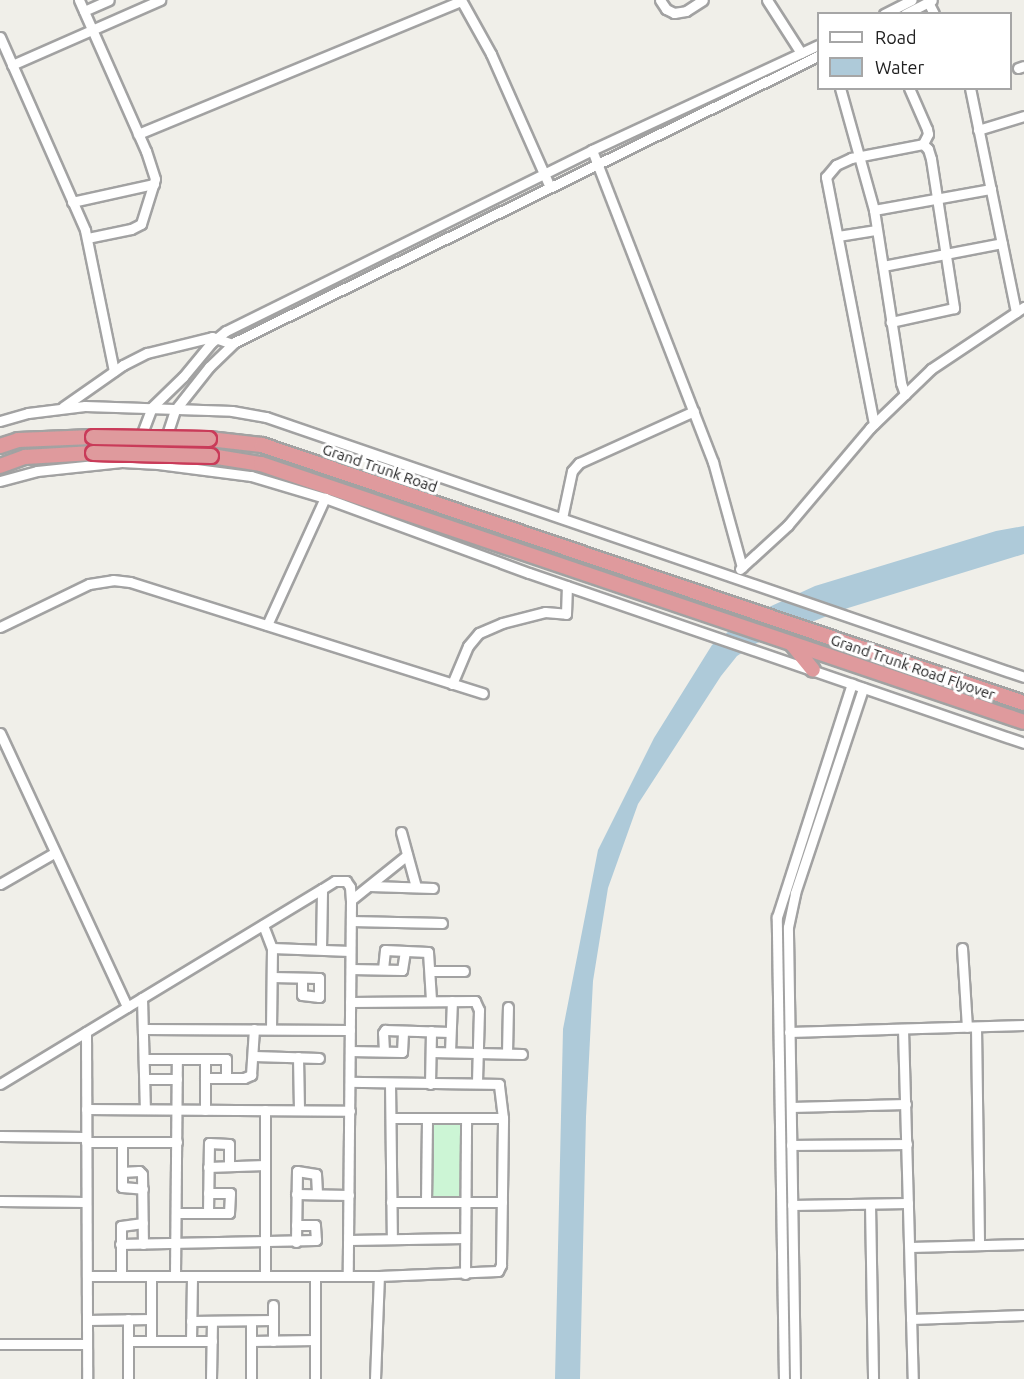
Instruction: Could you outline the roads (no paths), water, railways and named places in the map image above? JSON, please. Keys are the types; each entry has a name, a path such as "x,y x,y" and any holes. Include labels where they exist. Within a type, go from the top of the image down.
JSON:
{"highway":[{"name":"Grand Trunk Road","path":"0,446 18,440 93,437 209,439 262,445 1023,702"},
{"name":"Grand Trunk Road Flyover","path":"0,466 25,457 93,453 211,456 261,464 1024,722"},
{"path":"792,644 813,670"}],"street":[{"path":"80,0 152,164 154,184 141,225 87,238"},
{"path":"84,11 109,0"},
{"path":"12,65 160,0"},
{"path":"138,134 461,0 491,54 550,188"},
{"path":"660,0 666,9 674,13 686,11 703,0"},
{"path":"767,0 801,53"},
{"path":"888,12 912,0"},
{"path":"909,12 930,1"},
{"path":"0,37 87,238 114,371"},
{"path":"131,462 152,407 183,377 217,338 248,318 592,150 817,46"},
{"path":"158,464 175,410 209,367 232,344 817,57"},
{"path":"841,90 874,210 901,383 905,394"},
{"path":"910,90 927,129 928,134 923,144"},
{"path":"732,577 789,525 874,424 905,394 932,369 1020,309 1002,243 970,90"},
{"path":"978,130 1024,116"},
{"path":"874,424 826,177 836,165 850,158 923,144"},
{"path":"891,322 942,313 954,308 931,159 928,149 923,144"},
{"path":"592,150 713,462 742,567"},
{"path":"72,202 154,184"},
{"path":"874,210 991,189"},
{"path":"838,236 877,230"},
{"path":"883,266 1002,243"},
{"path":"358,264 363,278"},
{"path":"61,409 114,371 147,353 217,338 232,344"},
{"path":"0,421 28,413 61,409 152,407 175,410 232,411 266,417 1024,677"},
{"path":"562,518 572,471 579,463 694,411"},
{"path":"0,482 37,471 131,462 251,476 325,498 567,586 1024,743"},
{"path":"267,625 325,498"},
{"path":"0,627 79,588 113,580 147,586 483,693"},
{"path":"452,684 468,646 479,633 502,623 545,612 566,614 567,586"},
{"path":"784,1379 777,917 852,684"},
{"path":"795,1379 788,927 795,892 863,688"},
{"path":"0,733 127,1007"},
{"path":"401,832 416,887"},
{"path":"0,884 54,853"},
{"path":"351,900 407,855"},
{"path":"0,1084 322,889 338,880 346,881 349,885 351,900 348,1276"},
{"path":"370,886 433,888"},
{"path":"321,949 322,889"},
{"path":"351,921 442,923"},
{"path":"263,925 272,948 271,1029"},
{"path":"272,948 350,951"},
{"path":"962,948 971,1027 979,1245"},
{"path":"383,969 385,950 429,953 431,1000"},
{"path":"351,969 403,970 405,951"},
{"path":"431,971 464,971"},
{"path":"272,977 302,978"},
{"path":"142,998 145,1109"},
{"path":"350,1002 472,1000 478,1004 477,1083"},
{"path":"450,1052 452,1001"},
{"path":"507,1053 508,1007"},
{"path":"789,1032 1024,1025"},
{"path":"143,1029 350,1030"},
{"path":"206,1078 244,1078 251,1075 254,1029"},
{"path":"903,1029 913,1379"},
{"path":"384,1052 384,1031 450,1032"},
{"path":"350,1051 403,1051 404,1031"},
{"path":"430,1083 431,1031"},
{"path":"86,1032 87,1379"},
{"path":"431,1052 522,1054"},
{"path":"254,1056 319,1058"},
{"path":"298,1057 299,1110"},
{"path":"144,1059 226,1059 226,1078"},
{"path":"175,1276 177,1059"},
{"path":"205,1110 206,1059"},
{"path":"145,1079 177,1079"},
{"path":"87,1276 379,1276 492,1273 501,1268 503,1118 499,1084 350,1082"},
{"path":"390,1083 392,1239"},
{"path":"791,1107 906,1104"},
{"path":"86,1109 350,1111"},
{"path":"265,1276 266,1110"},
{"path":"391,1118 503,1118"},
{"path":"426,1202 428,1118"},
{"path":"465,1274 466,1118"},
{"path":"0,1136 122,1142 177,1142"},
{"path":"122,1142 123,1188 143,1189"},
{"path":"208,1213 208,1145 210,1142 229,1143 229,1166"},
{"path":"791,1145 907,1144"},
{"path":"208,1167 266,1165"},
{"path":"296,1242 295,1175 299,1170 317,1175 317,1194"},
{"path":"122,1172 141,1172 143,1244"},
{"path":"176,1213 227,1213 230,1210 230,1193 208,1193"},
{"path":"296,1194 349,1195"},
{"path":"0,1201 86,1202"},
{"path":"392,1202 502,1202"},
{"path":"792,1205 908,1203"},
{"path":"870,1204 873,1379"},
{"path":"121,1276 122,1224 143,1223"},
{"path":"120,1244 296,1242 316,1238 315,1224 296,1225"},
{"path":"349,1240 465,1238"},
{"path":"910,1247 1024,1244"},
{"path":"151,1276 151,1341"},
{"path":"190,1341 192,1276"},
{"path":"315,1276 315,1379"},
{"path":"375,1379 379,1276"},
{"path":"273,1305 273,1341"},
{"path":"911,1319 1024,1315"},
{"path":"128,1319 128,1379"},
{"path":"87,1320 151,1319"},
{"path":"191,1321 273,1320"},
{"path":"211,1379 212,1321"},
{"path":"251,1321 251,1379"},
{"path":"251,1341 315,1340"},
{"path":"128,1341 212,1341"},
{"path":"0,1344 87,1344"}],"water":[{"path":"1024,526 1024,554 848,608 757,643 737,656 721,676 638,804 608,888 593,981 586,1117 580,1379 555,1379 563,1029 598,850 654,738 712,645 745,618 815,586 996,531"}]}
